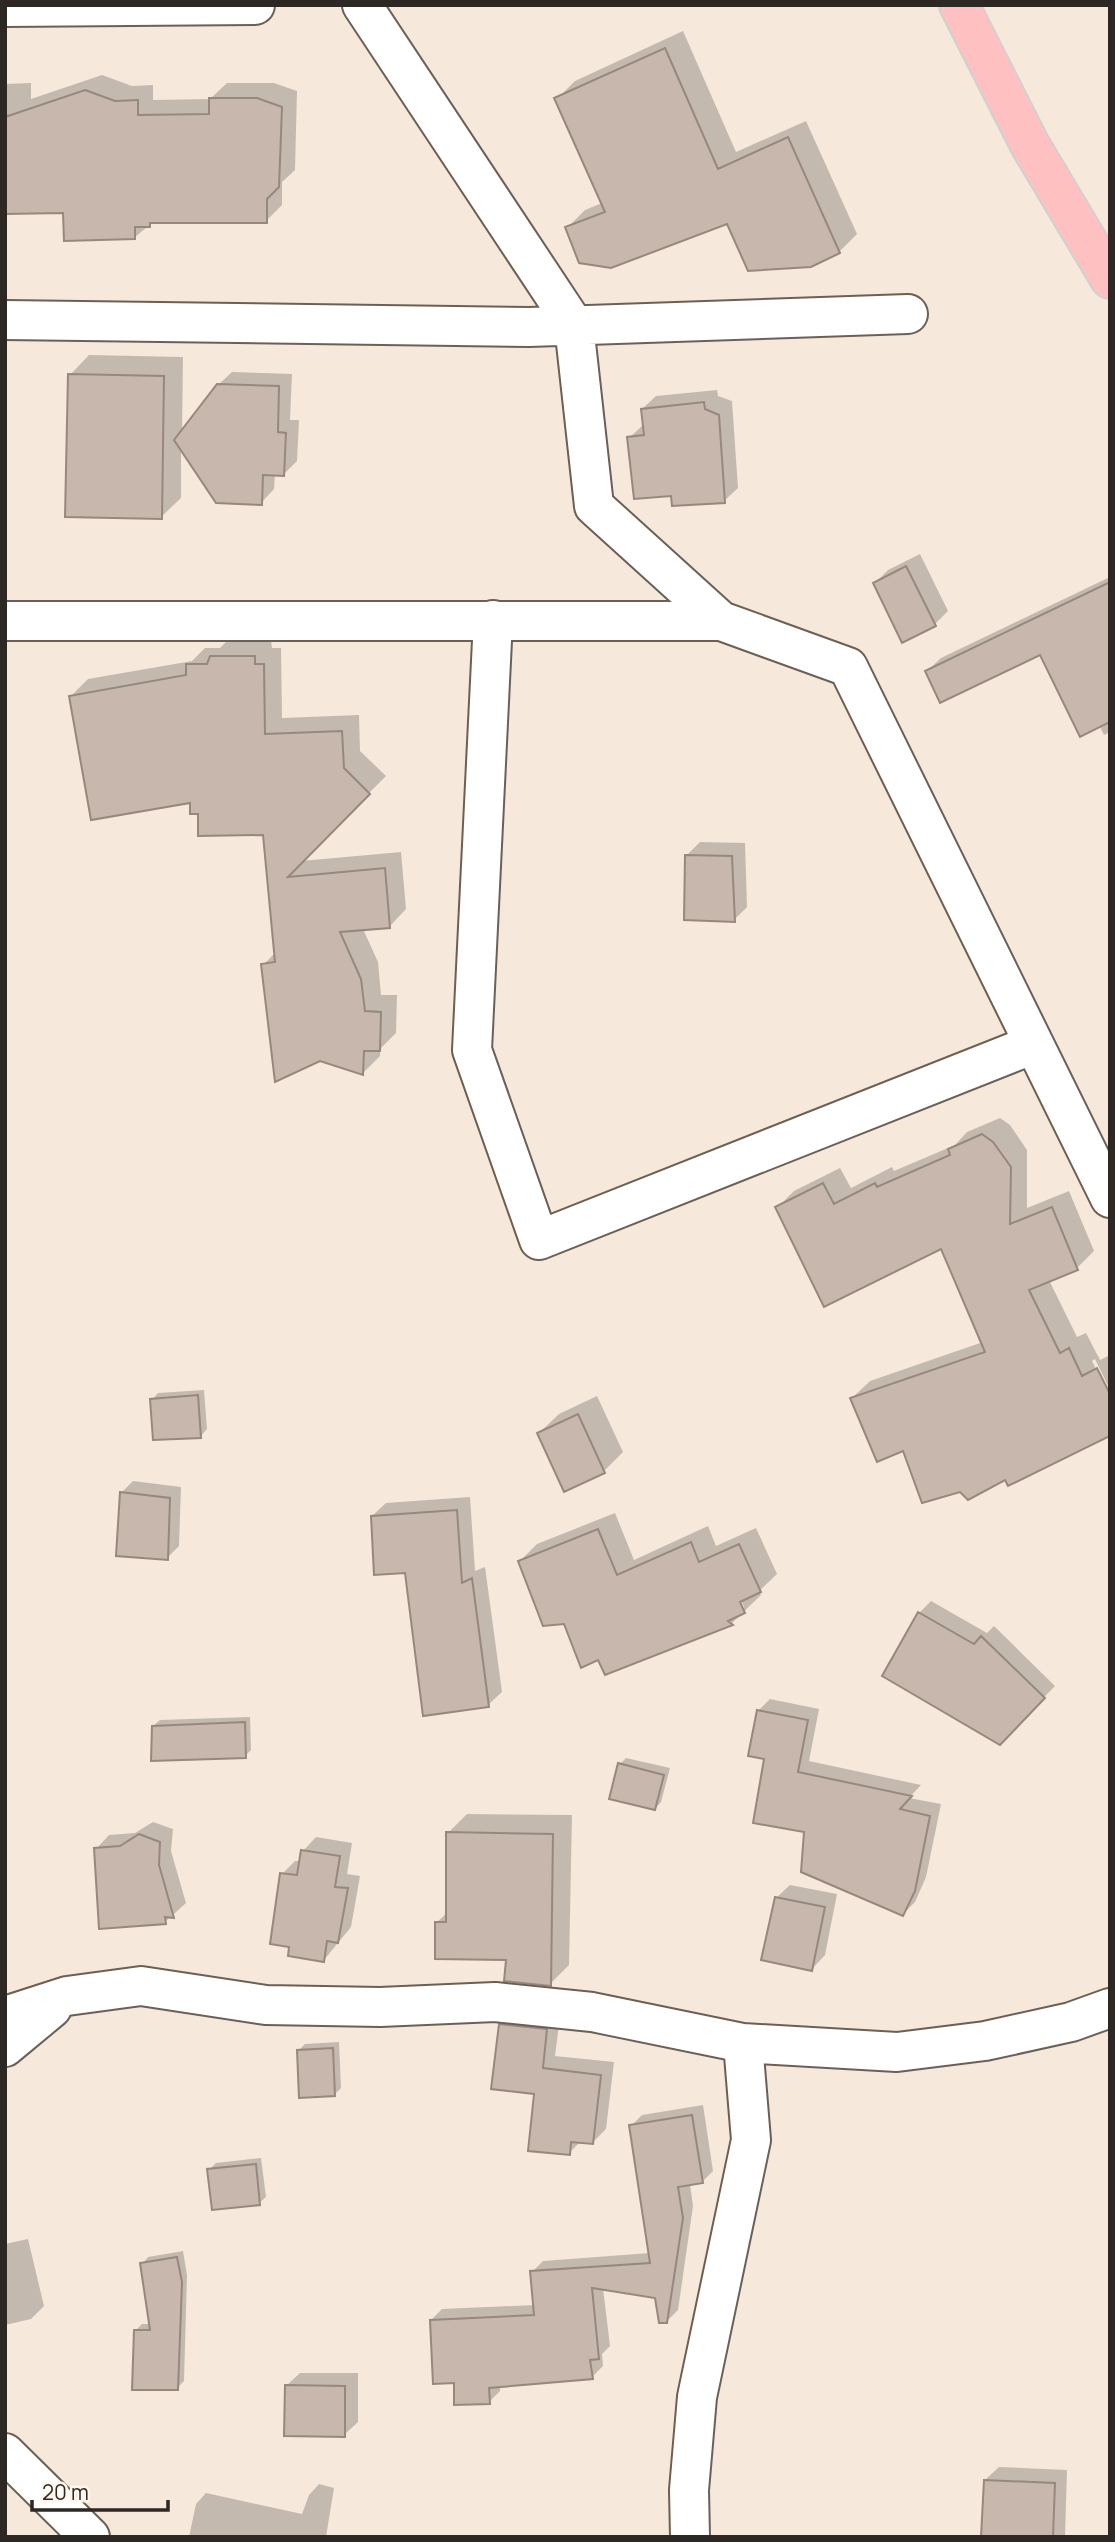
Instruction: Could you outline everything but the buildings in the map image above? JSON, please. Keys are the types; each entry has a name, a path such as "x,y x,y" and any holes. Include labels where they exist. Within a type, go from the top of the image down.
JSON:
{"highway":[{"path":"959,5 1030,145 1110,279"}],"street":[{"path":"5,7 255,5"},
{"path":"362,5 574,325 594,506 721,621"},
{"path":"5,320 529,327 908,314"},
{"path":"494,620 472,1050 539,1240 1034,1044"},
{"path":"5,621 721,621 848,667 1110,1198"},
{"path":"5,2016 67,1996 141,1986 266,2005 380,2007 495,2002 592,2012 743,2043 897,2052 985,2041 1071,2022 1110,2008"},
{"path":"5,2047 67,1996"},
{"path":"690,2537 689,2490 697,2397 751,2140 743,2043"},
{"path":"5,2453 90,2537"}]}
